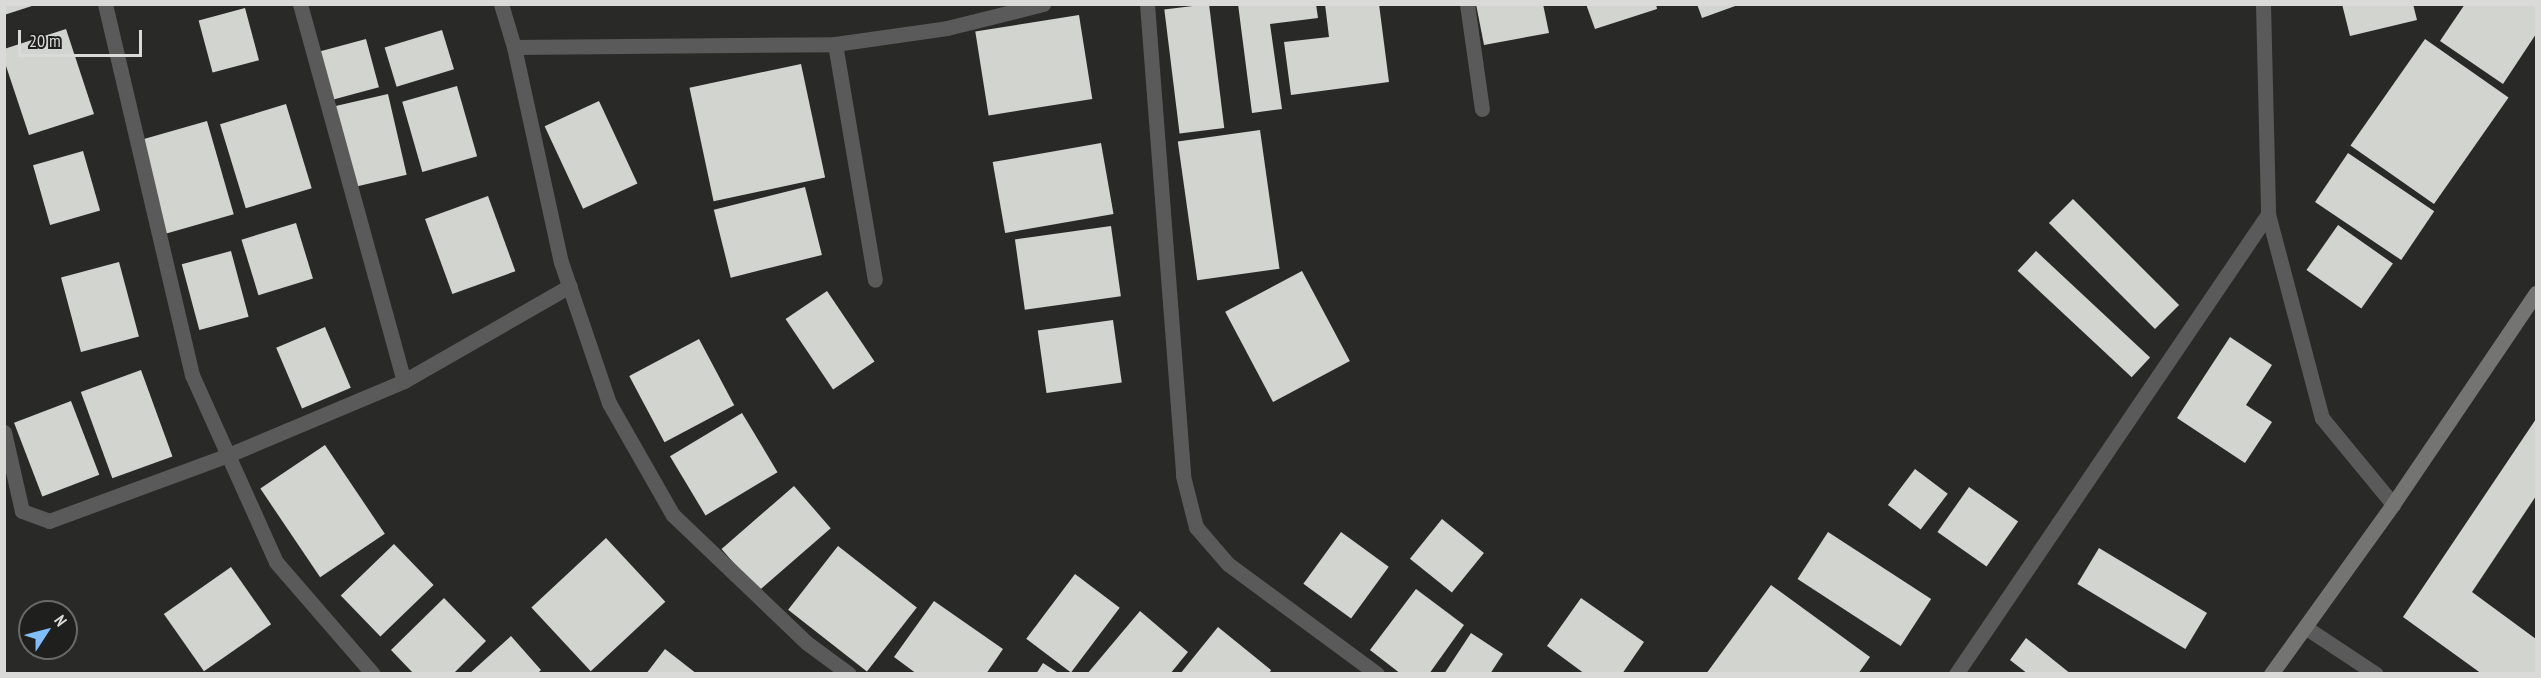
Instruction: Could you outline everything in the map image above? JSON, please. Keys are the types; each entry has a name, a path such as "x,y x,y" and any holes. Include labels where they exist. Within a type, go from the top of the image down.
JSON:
{"street":[{"path":"105,4 192,375 226,456 276,562 373,674"},
{"path":"300,4 404,381"},
{"path":"501,4 514,47 561,262 609,403 673,515 807,643 849,674"},
{"path":"514,47 835,44 947,28 1043,4"},
{"path":"1147,4 1183,476 1196,527 1228,564 1377,674"},
{"path":"1467,4 1482,109"},
{"path":"2263,4 2268,214 2322,418 2393,504"},
{"path":"835,44 875,280"},
{"path":"1956,674 2268,214"},
{"path":"4,432 22,511 49,521 226,456 404,381 570,286"},
{"path":"2271,674 2393,504 2536,293"},
{"path":"2305,627 2376,674"}],"building":[{"path":"4,4 35,4 35,5 4,15"},
{"path":"1209,4 1224,128 1180,134 1164,9"},
{"path":"1238,4 1316,4 1318,18 1270,24 1282,109 1252,113"},
{"path":"1325,4 1379,4 1389,82 1291,95 1284,42 1329,37"},
{"path":"1476,4 1543,4 1549,33 1484,45"},
{"path":"1586,4 1656,4 1657,9 1595,29"},
{"path":"1697,4 1738,4 1738,5 1702,18"},
{"path":"2342,4 2413,4 2417,20 2350,36"},
{"path":"2465,4 2536,4 2536,34 2503,84 2440,41"},
{"path":"245,8 259,60 213,73 199,20"},
{"path":"1079,15 1092,99 989,115 975,31"},
{"path":"66,29 94,114 29,135 4,60 4,49"},
{"path":"442,30 454,69 397,87 385,48"},
{"path":"366,39 379,87 330,100 317,52"},
{"path":"2425,39 2509,98 2434,204 2350,145"},
{"path":"801,64 825,177 714,201 689,88"},
{"path":"457,86 477,156 422,172 402,102"},
{"path":"388,94 407,175 351,188 332,107"},
{"path":"599,101 637,183 583,209 545,126"},
{"path":"286,104 312,188 246,208 220,124"},
{"path":"207,121 234,214 165,234 139,141"},
{"path":"1260,130 1279,269 1197,280 1178,142"},
{"path":"1101,143 1114,214 1005,233 993,162"},
{"path":"83,151 100,211 50,225 33,165"},
{"path":"2348,153 2434,211 2401,260 2315,202"},
{"path":"805,187 822,255 731,278 714,210"},
{"path":"488,196 515,271 452,294 425,219"},
{"path":"2073,199 2179,305 2155,329 2049,223"},
{"path":"296,223 313,278 258,295 241,240"},
{"path":"2338,225 2393,263 2361,308 2306,270"},
{"path":"1111,226 1121,296 1025,310 1015,239"},
{"path":"231,251 249,317 199,330 182,264"},
{"path":"2036,251 2150,357 2132,377 2018,271"},
{"path":"119,262 139,336 81,352 61,278"},
{"path":"1302,271 1350,361 1273,402 1225,312"},
{"path":"827,291 875,361 833,389 786,319"},
{"path":"1113,320 1122,382 1047,393 1038,331"},
{"path":"325,327 351,388 302,408 276,348"},
{"path":"2230,337 2272,365 2246,405 2272,422 2245,463 2177,418"},
{"path":"699,339 734,405 664,442 629,376"},
{"path":"141,370 172,456 112,478 81,392"},
{"path":"71,401 99,475 42,497 14,423"},
{"path":"742,413 778,472 706,515 670,456"},
{"path":"2536,419 2536,496 2472,592 2536,639 2536,674 2482,674 2403,617"},
{"path":"325,445 385,534 320,577 260,489"},
{"path":"1915,469 1948,494 1921,530 1888,505"},
{"path":"794,486 831,528 758,591 722,549"},
{"path":"1969,487 2018,521 1987,566 1937,532"},
{"path":"1442,519 1484,553 1452,593 1410,559"},
{"path":"1341,532 1389,567 1351,618 1303,584"},
{"path":"1828,532 1931,599 1901,646 1798,579"},
{"path":"606,538 665,602 591,671 531,608"},
{"path":"394,544 434,585 380,636 341,595"},
{"path":"838,546 917,608 867,671 788,610"},
{"path":"2099,548 2207,613 2185,649 2077,584"},
{"path":"231,567 271,624 204,671 164,614"},
{"path":"1075,574 1120,608 1071,672 1026,639"},
{"path":"1771,585 1870,657 1858,674 1706,674"},
{"path":"1416,589 1464,625 1429,674 1401,674 1370,650"},
{"path":"444,598 486,641 453,674 414,674 391,650"},
{"path":"1581,598 1644,642 1622,674 1585,674 1547,646"},
{"path":"934,601 1003,649 986,674 917,674 894,657"},
{"path":"1140,611 1188,652 1170,674 1087,674"},
{"path":"1218,627 1271,670 1269,674 1180,674"},
{"path":"1471,633 1503,654 1490,674 1444,674"},
{"path":"511,636 541,670 537,674 469,674"},
{"path":"2026,638 2071,674 2028,674 2010,660"},
{"path":"665,649 697,674 646,674"},
{"path":"1043,663 1060,674 1036,674"}]}
